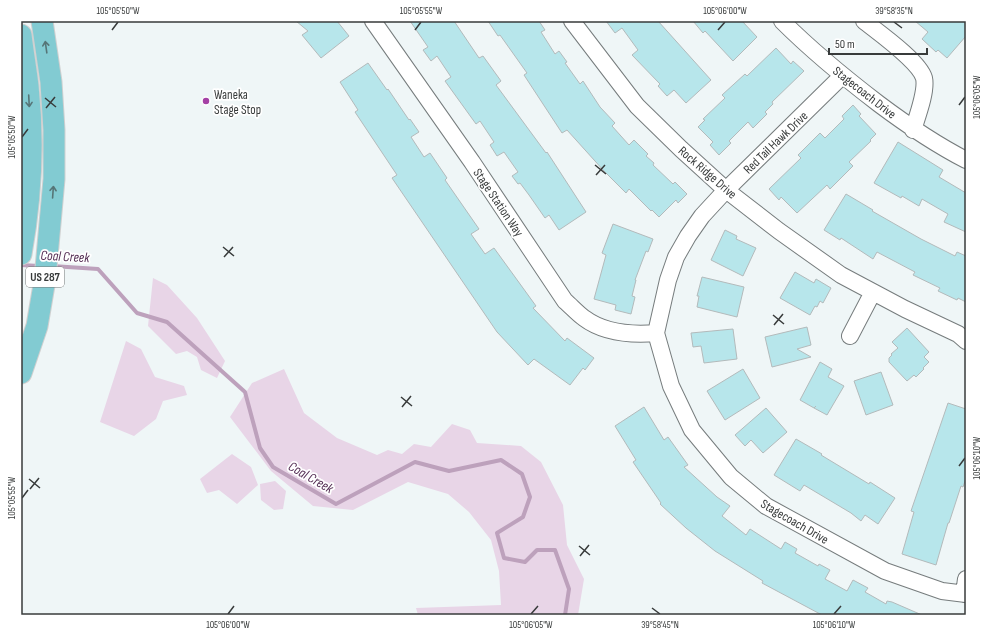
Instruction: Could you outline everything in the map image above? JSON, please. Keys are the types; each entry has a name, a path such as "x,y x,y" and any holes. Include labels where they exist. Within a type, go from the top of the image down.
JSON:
{"main road":[{"name":"US 287","path":"21,373 37,326 45,279 54,179 54,130 51,82 42,21"},
{"name":"US 287","path":"21,34 28,86 31,131 27,222 21,254"}],"street":[{"name":"Stage Station Way","path":"373,21 472,162 565,301 584,318 603,328 627,333 656,333"},
{"name":"Rock Ridge Drive","path":"572,21 637,106 726,190 778,231 841,275 958,334 966,341"},
{"name":"Stagecoach Drive","path":"782,21 842,76 913,130 966,160"},
{"name":"Stagecoach Drive","path":"864,21 916,64 924,79 923,98 913,130"},
{"name":"Red Tail Hawk Drive","path":"671,386 656,333 668,280 676,257 702,216 726,190 842,76"},
{"path":"850,336 873,292"},
{"name":"Stagecoach Drive","path":"671,386 692,430 731,477 766,506 885,571 942,591 965,589"}],"shaded area":[{"path":"153,278 167,285 197,318 225,361 217,378 201,370 197,357 187,351 176,354 148,326"},
{"path":"126,341 141,349 155,377 184,386 187,395 163,401 156,419 134,436 100,422"},
{"path":"284,369 304,413 337,438 377,455 388,450 402,454 414,444 431,447 452,424 470,430 477,443 521,446 541,462 563,505 567,545 584,579 578,615 418,615 416,608 501,605 499,571 491,540 469,512 448,494 408,482 353,510 313,506 271,471 230,417 252,383"},
{"path":"232,454 251,467 258,485 237,504 219,490 207,493 200,479"},
{"path":"275,481 286,491 283,509 274,510 261,500 260,484"}],"building":[{"path":"296,21 337,21 349,36 321,58 302,35 308,31"},
{"path":"410,21 454,21 479,58 483,56 501,81 496,85 546,153 547,152 586,212 559,230 549,215 545,218 520,183 518,184 512,176 518,172 504,152 497,156 490,145 494,142 480,121 476,124 445,81 451,77 437,56 431,61 423,50 428,47"},
{"path":"488,21 539,21 545,30 541,32 555,54 559,51 567,62 565,63 580,84 583,81 600,107 615,123 612,126 629,145 634,140 648,154 646,156 654,163 653,165 673,184 675,182 687,194 678,203 676,200 659,217 629,189 626,193 567,130 562,133 524,75 527,73 500,35 498,36"},
{"path":"606,21 658,21 711,80 686,103 674,90 667,96 658,86 660,84 632,55 638,50 622,28 615,33"},
{"path":"693,21 742,21 757,37 733,61 705,31 703,33"},
{"path":"915,21 966,21 966,36 947,58 938,50 936,52 922,39 928,32"},
{"path":"776,48 791,64 793,61 804,71 772,102 773,104 765,112 767,114 753,128 748,122 729,141 731,143 719,155 710,145 713,142 698,127 705,120 703,119 725,98 722,95 745,74 747,76"},
{"path":"368,63 419,132 411,137 424,157 430,153 447,178 445,180 479,229 471,234 485,254 494,248 536,306 533,308 565,341 567,338 594,358 585,370 583,368 570,385 534,359 528,365 497,332 392,178 397,175 355,112 358,110 340,82"},
{"path":"853,105 861,114 859,116 876,134 870,140 871,141 849,162 853,166 830,189 827,185 797,213 781,197 779,200 769,189 801,158 798,155 820,133 825,138 844,119 842,116"},
{"path":"898,142 943,170 939,177 966,193 966,232 944,222 948,214 922,199 919,206 874,183"},
{"path":"846,194 873,210 872,211 921,239 955,256 957,252 966,256 966,302 958,298 957,300 938,291 940,288 913,275 915,272 877,252 873,259 841,238 840,240 824,230"},
{"path":"613,224 653,239 648,252 646,251 635,280 632,296 635,297 631,314 615,310 616,305 594,299 606,255 602,253"},
{"path":"725,230 737,236 736,239 756,248 743,276 711,260"},
{"path":"795,272 814,283 816,279 831,288 823,303 820,301 810,315 780,298"},
{"path":"702,277 744,287 737,317 697,307 699,296 697,296"},
{"path":"807,327 811,345 797,349 811,357 772,367 765,337"},
{"path":"907,328 929,352 924,357 929,362 916,377 914,375 907,381 889,362 889,358 898,348 892,342"},
{"path":"733,329 737,359 704,363 701,346 693,347 691,333"},
{"path":"820,362 832,369 828,377 844,386 827,415 800,400"},
{"path":"743,369 760,398 725,420 707,391"},
{"path":"881,372 893,405 866,415 854,381"},
{"path":"948,403 966,409 966,478 963,487 961,486 948,523 936,565 902,554 914,512 911,511"},
{"path":"644,407 664,440 668,437 688,465 684,467 717,497 730,506 722,516 746,535 750,529 781,549 785,542 797,549 795,553 818,566 819,564 830,570 825,579 847,591 853,580 868,588 865,592 886,604 887,601 892,602 922,615 822,615 762,583 763,581 715,551 686,528 660,504 661,503 633,462 636,460 615,426"},
{"path":"766,408 787,432 763,453 751,440 745,446 735,435"},
{"path":"796,439 869,484 870,482 895,498 878,524 865,515 861,521 851,513 804,485 800,491 774,475"}],"waterway":[{"name":"Coal Creek","path":"21,265 39,266"},
{"name":"Coal Creek","path":"52,266 98,269 137,313 167,322 245,392 260,448 273,467 336,504 415,462 449,471 501,460 522,474 530,497 523,517 497,533 504,558 525,562 537,550 555,550 569,589 565,615"}],"place":[{"name":"Waneka Stage Stop","path":"206,101"}]}
